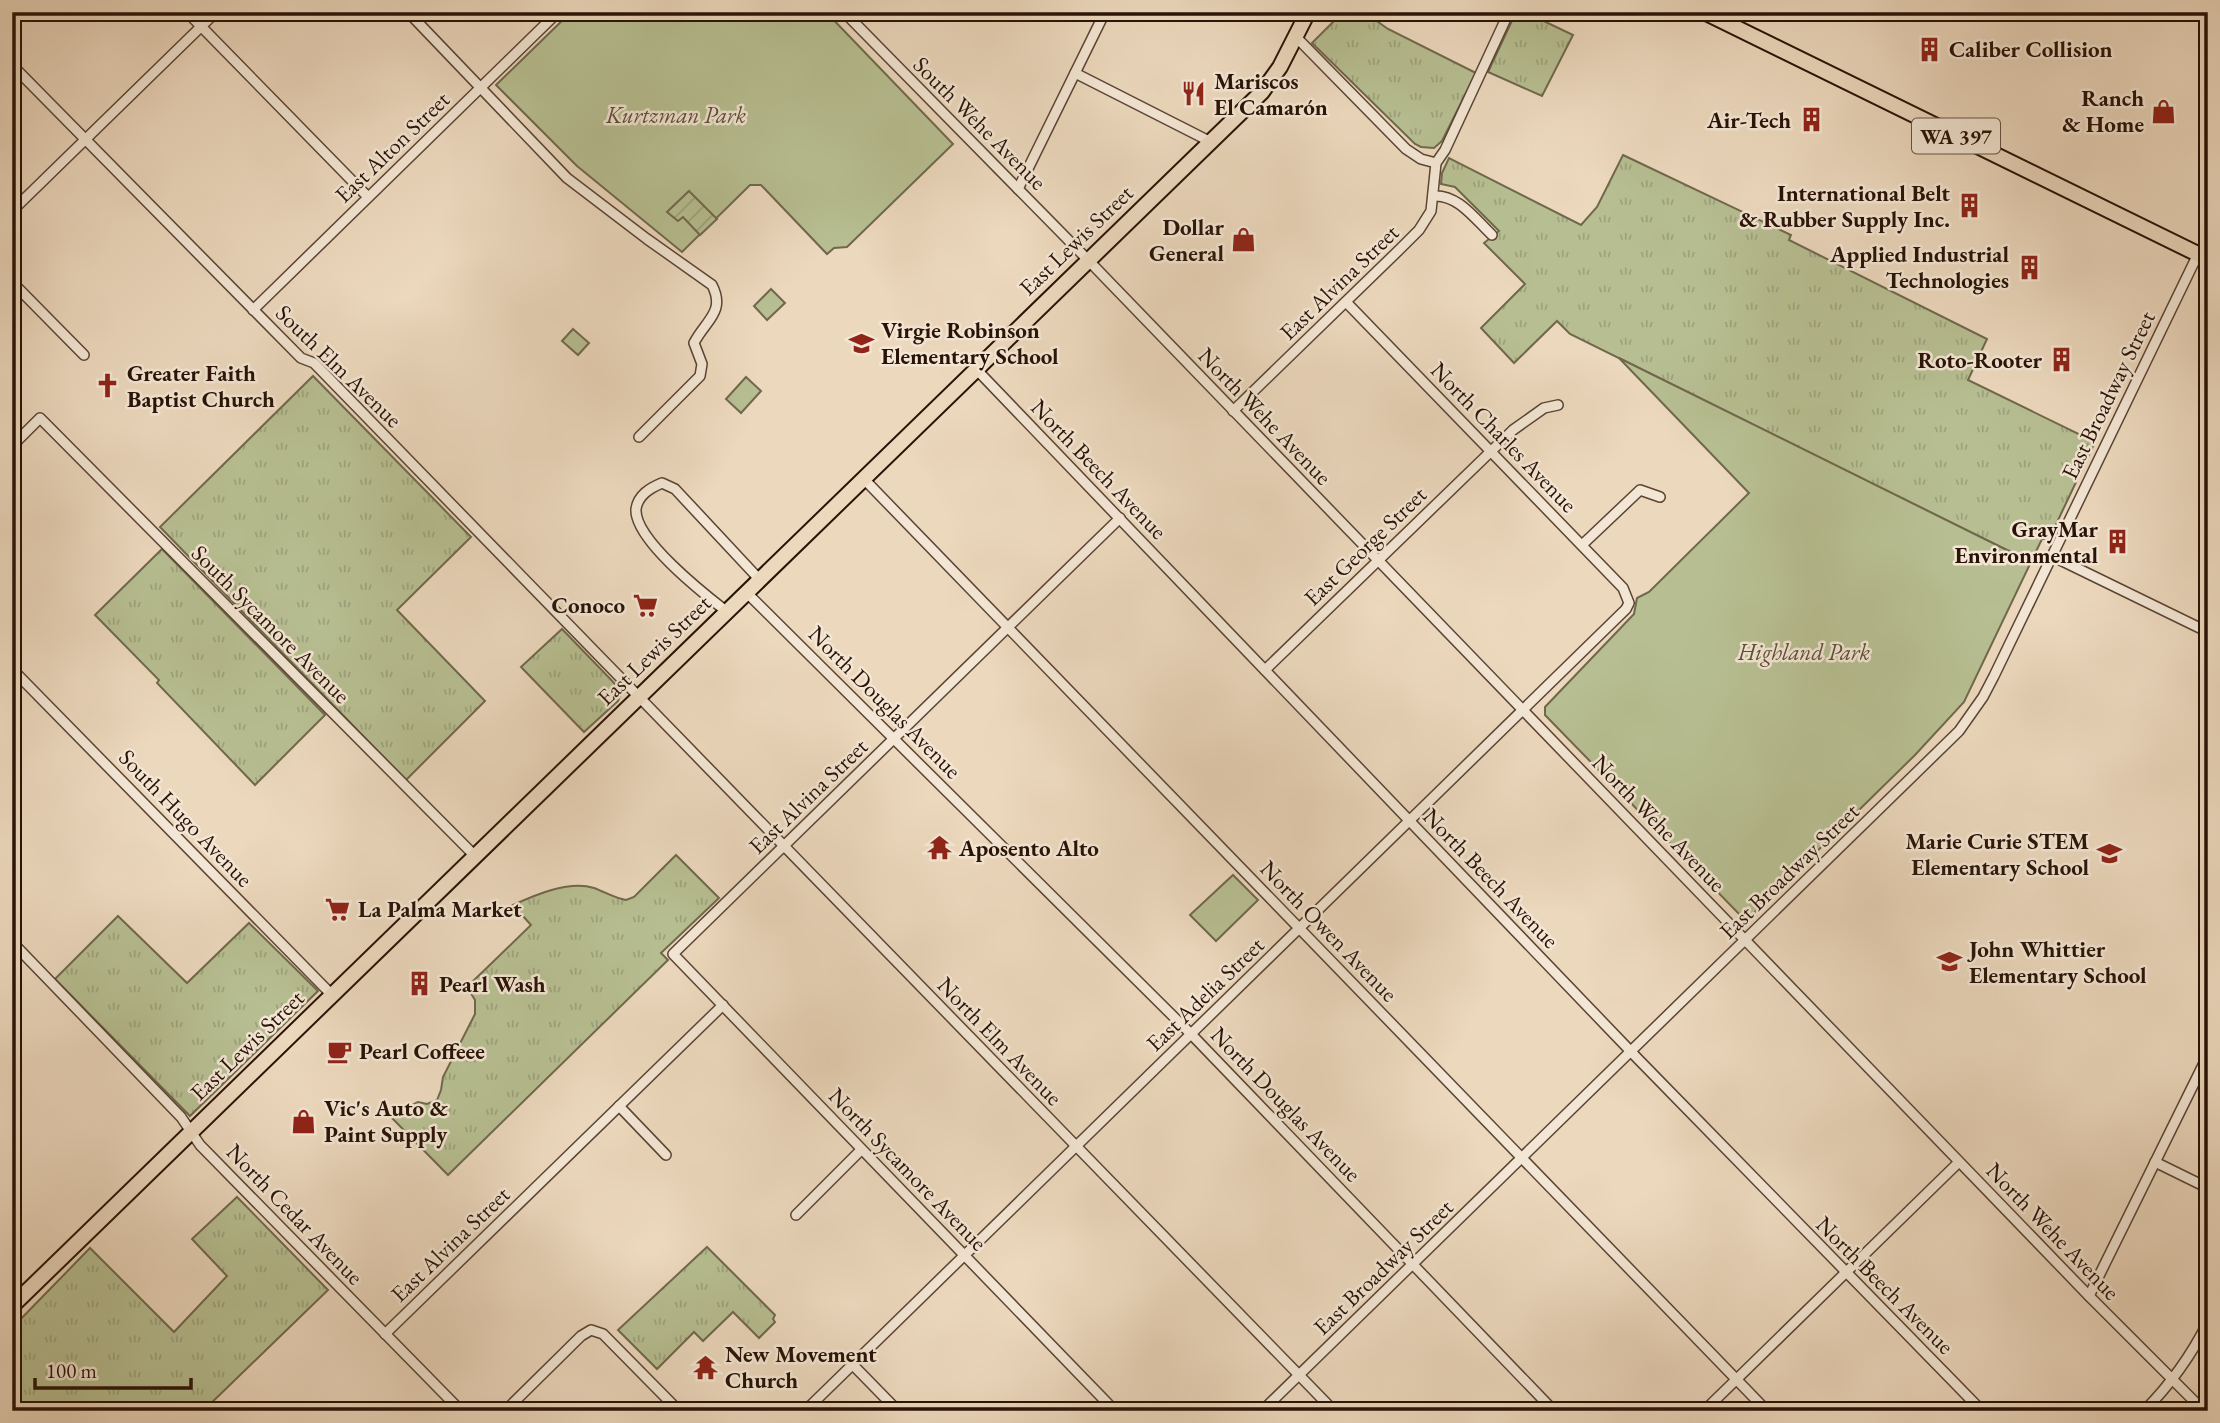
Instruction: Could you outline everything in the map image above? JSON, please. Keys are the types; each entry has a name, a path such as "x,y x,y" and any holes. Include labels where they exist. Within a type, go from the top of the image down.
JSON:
{"main road":[{"name":"East Lewis Street","path":"12,1306 1210,142 1270,82 1308,12"},
{"name":"WA 397","path":"1708,13 2203,256"}],"street":[{"path":"187,12 368,197"},
{"path":"12,211 216,12"},
{"path":"408,12 567,178 646,239 706,279 717,295 713,315 694,343 702,364 701,376 639,437"},
{"name":"East Alton Street","path":"253,310 558,12"},
{"name":"South Wehe Avenue","path":"844,12 1088,260"},
{"path":"1018,189 1105,12"},
{"path":"1296,37 1406,149 1421,159 1436,163 1445,150 1510,12"},
{"name":"South Elm Avenue","path":"12,65 301,358 314,363 638,697"},
{"path":"1075,73 1210,142"},
{"name":"East Alvina Street","path":"1233,411 1419,230 1431,211 1436,163"},
{"path":"1433,196 1442,195 1456,201 1492,235"},
{"name":"East Broadway Street","path":"1262,1411 1959,731 1983,698 2203,256"},
{"name":"North Wehe Avenue","path":"1088,260 1959,1162 2204,1411"},
{"path":"12,282 83,355"},
{"name":"North Charles Avenue","path":"1346,302 1623,588 1629,603"},
{"name":"North Beech Avenue","path":"976,369 1845,1273 1982,1411"},
{"name":"East George Street","path":"1265,670 1491,450 1529,417 1544,408 1558,405"},
{"name":"South Sycamore Avenue","path":"12,446 40,418 475,856"},
{"name":"North Owen Avenue","path":"863,478 1767,1411"},
{"path":"726,611 678,572 642,527 636,511 639,499 644,493 662,482 674,489 759,579"},
{"path":"1582,545 1640,490 1660,496"},
{"name":"East Alvina Street","path":"673,954 1120,518"},
{"path":"2052,556 2208,632"},
{"name":"North Douglas Avenue","path":"746,592 1191,1034 1554,1411"},
{"name":"East Adelia Street","path":"804,1411 1622,615 1629,603"},
{"name":"South Hugo Avenue","path":"12,669 332,995"},
{"name":"North Elm Avenue","path":"638,697 1334,1411"},
{"name":"North Cedar Avenue","path":"12,942 178,1113 200,1145 461,1411"},
{"name":"North Sycamore Avenue","path":"673,954 1115,1411"},
{"name":"East Alvina Street","path":"385,1334 723,1005"},
{"path":"2090,1296 2208,1055"},
{"path":"619,1106 666,1155"},
{"path":"796,1215 861,1150"},
{"path":"1704,1411 1959,1162"},
{"path":"2155,1162 2208,1188"},
{"path":"2144,1411 2190,1357 2208,1322"},
{"path":"505,1411 581,1336 591,1330 603,1334 679,1411"},
{"path":"852,1364 898,1411"}],"green space":[{"name":"Kurtzman Park","path":"571,12 826,12 953,144 847,247 834,248 827,254 761,185 750,185 682,252 577,166 496,85"},
{"path":"1343,12 1364,12 1388,29 1476,73 1442,141 1434,148 1415,144 1312,43"},
{"path":"1516,12 1525,12 1573,35 1542,96 1488,72"},
{"path":"1623,155 1791,235 1789,240 1987,339 1968,380 2095,442 2051,535 2048,539 2042,539 2031,562 1570,334 1557,321 1514,363 1481,328 1525,284 1484,243 1499,231 1455,187 1441,184 1442,173 1449,158 1581,225 1597,207"},
{"path":"689,191 717,219 700,235 683,217 678,221 667,212"},
{"path":"771,289 785,303 767,320 754,306"},
{"path":"573,329 589,343 578,355 562,341"},
{"name":"Highland Park","path":"1619,358 2031,562 1964,702 1915,755 1750,917 1742,917 1545,715 1545,707 1634,614 1637,598 1649,592 1749,493"},
{"path":"313,376 471,537 397,610 485,701 406,780 160,527"},
{"path":"746,377 761,391 741,413 726,399"},
{"path":"162,549 325,715 255,785 95,615"},
{"path":"562,629 619,688 621,694 618,701 584,732 521,667"},
{"path":"676,855 719,898 661,953 668,960 448,1175 390,1116 418,1102 427,1104 437,1100 443,1077 475,1014 475,1000 467,987 531,925 513,905 552,890 574,886 594,888 626,900 634,897"},
{"path":"1233,875 1258,900 1216,941 1190,915"},
{"path":"118,916 187,983 249,923 318,991 190,1116 55,979"},
{"path":"237,1197 328,1290 203,1411 12,1411 12,1328 90,1248 174,1332 227,1276 192,1239"},
{"path":"707,1247 775,1315 775,1322 759,1338 733,1312 703,1341 694,1332 657,1369 618,1330"}],"place":[{"name":"Caliber Collision","path":"1929,49"},
{"name":"Mariscos El Camarón","path":"1194,94"},
{"name":"Ranch & Home","path":"2164,111"},
{"name":"Air-Tech","path":"1811,120"},
{"name":"International Belt & Rubber Supply Inc.","path":"1970,206"},
{"name":"Dollar General","path":"1244,240"},
{"name":"Applied Industrial Technologies","path":"2029,267"},
{"name":"Virgie Robinson Elementary School","path":"861,343"},
{"name":"Roto-Rooter","path":"2062,360"},
{"name":"Greater Faith Baptist Church","path":"107,386"},
{"name":"GrayMar Environmental","path":"2118,542"},
{"name":"Conoco","path":"645,605"},
{"name":"Aposento Alto","path":"939,848"},
{"name":"Marie Curie STEM Elementary School","path":"2109,854"},
{"name":"La Palma Market","path":"338,909"},
{"name":"John Whittier Elementary School","path":"1949,962"},
{"name":"Pearl Wash","path":"419,984"},
{"name":"Pearl Coffeee","path":"339,1051"},
{"name":"Vic's Auto & Paint Supply","path":"304,1121"},
{"name":"New Movement Church","path":"705,1367"}]}
